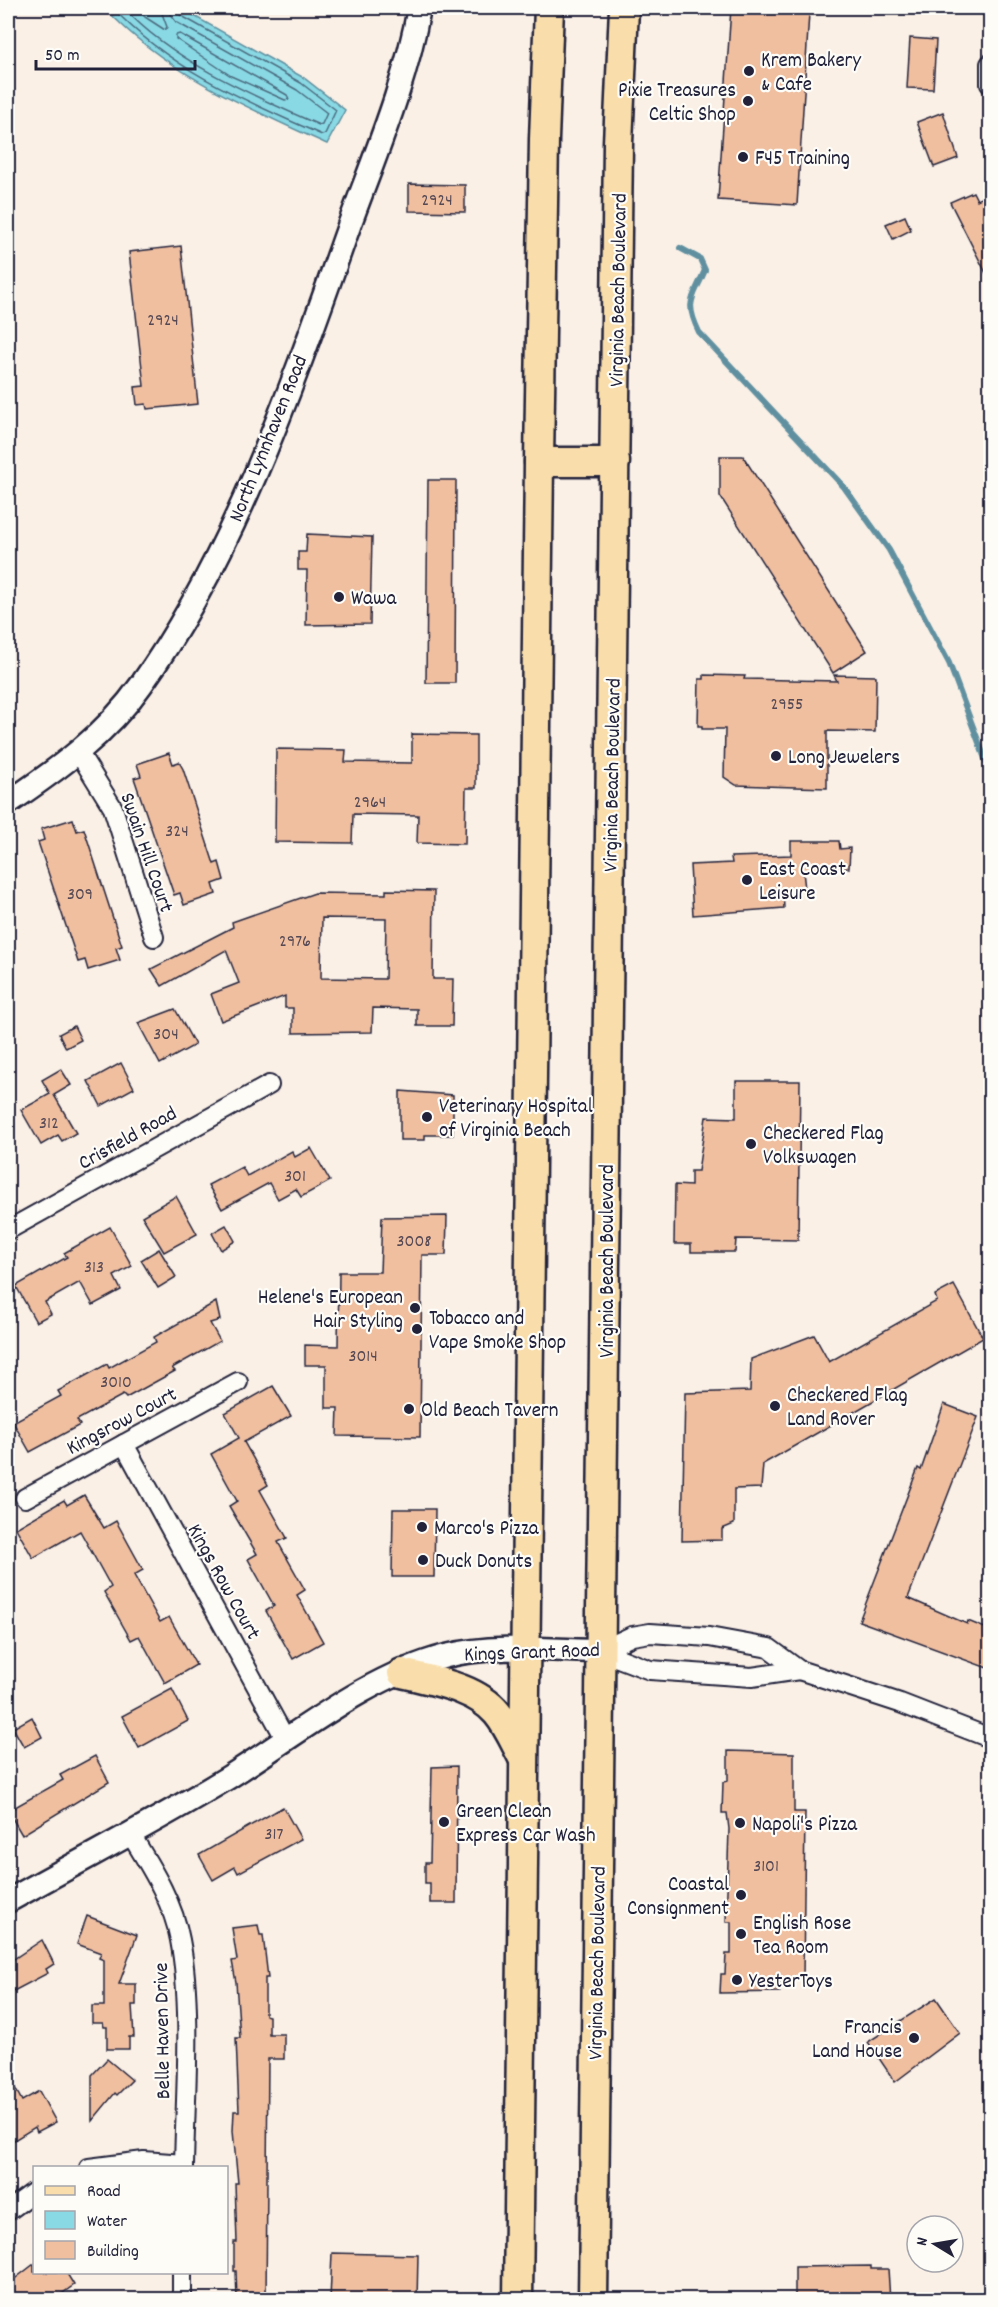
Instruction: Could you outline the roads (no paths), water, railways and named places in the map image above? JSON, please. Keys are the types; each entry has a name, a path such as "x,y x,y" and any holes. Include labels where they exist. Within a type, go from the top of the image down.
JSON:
{"main road":[{"path":"518,2300 539,462 544,150 549,8"},
{"name":"Virginia Beach Boulevard","path":"593,2300 618,143 624,8"},
{"path":"539,462 615,462"},
{"path":"402,1672 443,1684 485,1703 506,1727 525,1761"}],"street":[{"name":"North Lynnhaven Road","path":"8,803 79,753 112,722 141,686 178,629 230,529 285,400 389,118 419,8"},
{"path":"990,64 990,84"},
{"name":"Swain Hill Court","path":"79,753 113,808 154,937"},
{"name":"Crisfield Road","path":"8,1230 269,1085"},
{"name":"Kingsrow Court","path":"25,1498 238,1382"},
{"name":"Kings Row Court","path":"124,1444 286,1740"},
{"name":"Kings Grant Road","path":"8,1901 227,1778 353,1698 402,1672 447,1656 525,1650 600,1652 644,1634 709,1637 769,1648 799,1670 900,1703 990,1738"},
{"path":"600,1652 650,1670 752,1677 799,1670"},
{"name":"Belle Haven Drive","path":"130,1833 158,1879 180,1939 186,1989 184,2166"},
{"path":"105,2166 144,2161 184,2166"},
{"path":"8,2211 33,2193"},
{"path":"182,2274 182,2300"}],"water":[{"path":"105,8 180,8 304,78 345,110 327,144 267,117 181,70 154,52"}],"waterway":[{"path":"680,248 700,259 705,270 691,306 694,322 699,332 844,487 889,550 949,663 990,772"}],"place":[{"name":"Krem Bakery & Cafe","path":"749,71"},
{"name":"Pixie Treasures Celtic Shop","path":"748,101"},
{"name":"F45 Training","path":"743,157"},
{"name":"Wawa","path":"339,597"},
{"name":"Long Jewelers","path":"776,756"},
{"name":"East Coast Leisure","path":"747,880"},
{"name":"Veterinary Hospital of Virginia Beach","path":"427,1117"},
{"name":"Checkered Flag Volkswagen","path":"751,1144"},
{"name":"Helene's European Hair Styling","path":"415,1308"},
{"name":"Tobacco and Vape Smoke Shop","path":"417,1329"},
{"name":"Checkered Flag Land Rover","path":"775,1406"},
{"name":"Old Beach Tavern","path":"409,1409"},
{"name":"Marco's Pizza","path":"422,1527"},
{"name":"Duck Donuts","path":"423,1560"},
{"name":"Green Clean Express Car Wash","path":"444,1822"},
{"name":"Napoli's Pizza","path":"740,1823"},
{"name":"Coastal Consignment","path":"741,1895"},
{"name":"English Rose Tea Room","path":"741,1934"},
{"name":"YesterToys","path":"737,1980"},
{"name":"Francis Land House","path":"914,2038"}]}
